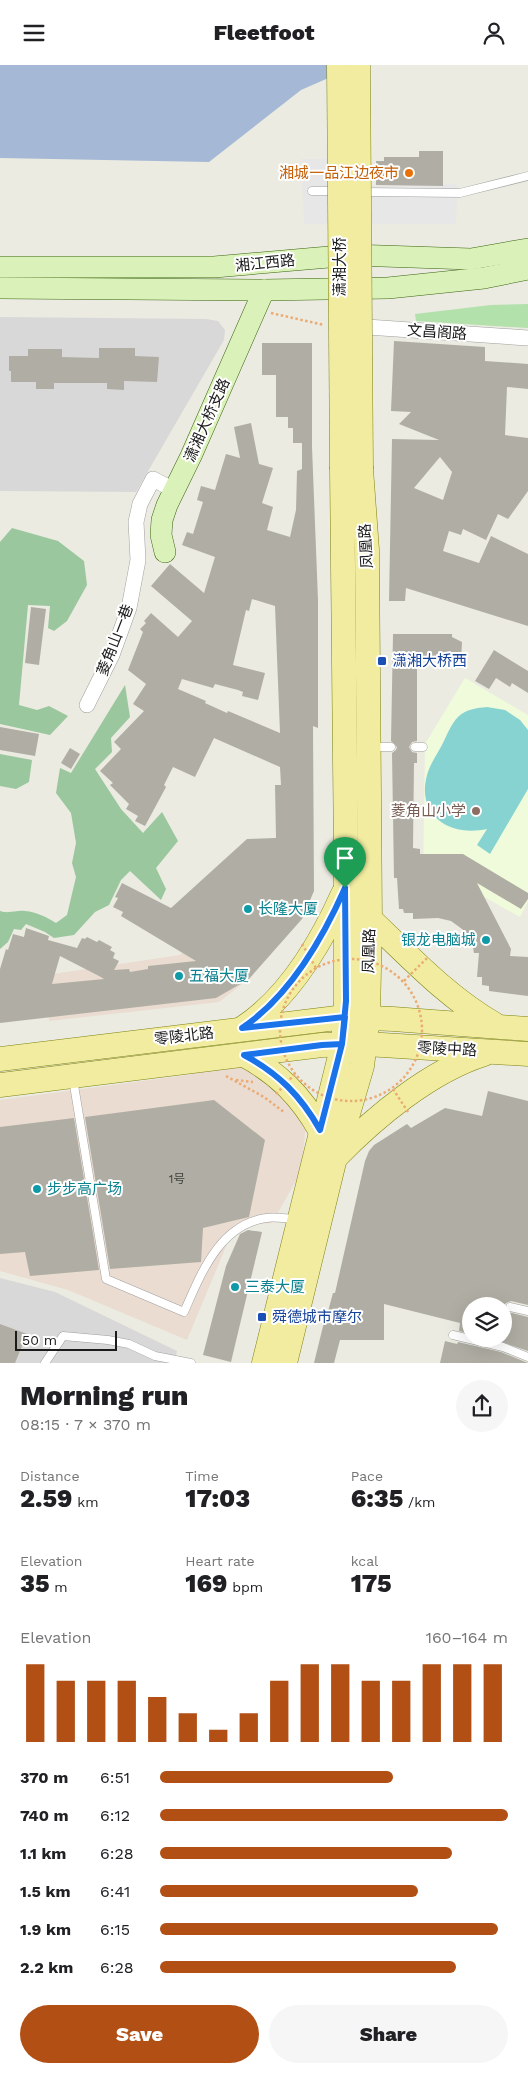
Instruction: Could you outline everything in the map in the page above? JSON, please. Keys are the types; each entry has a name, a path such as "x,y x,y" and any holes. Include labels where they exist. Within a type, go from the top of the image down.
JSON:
{"main road":[{"name":"潇湘大桥","path":"339,65 352,469"},
{"name":"潇湘大桥","path":"352,469 358,65"},
{"name":"湘江西路","path":"0,267 214,267 343,255 471,259 528,249"},
{"name":"湘江西路","path":"0,288 264,290 388,288 484,278 528,269"},
{"name":"潇湘大桥支路","path":"165,552 162,520 264,290"},
{"name":"凤凰路","path":"264,1363 320,1130 354,1044 370,919 380,747 367,550 352,469"},
{"name":"凤凰路","path":"352,469 345,888 357,1017"},
{"path":"242,1028 270,1008 281,995 326,927 345,888"},
{"path":"370,919 450,994 465,1006 498,1026"},
{"name":"零陵中路","path":"357,1017 528,1029"},
{"name":"零陵北路","path":"0,1059 242,1028 357,1017"},
{"name":"凤凰路","path":"285,1363 335,1158 362,1066 354,1044"},
{"name":"零陵中路","path":"354,1044 528,1054"},
{"name":"零陵北路","path":"0,1085 322,1045 354,1044"},
{"path":"335,1158 368,1126 423,1085 457,1065 492,1051"},
{"path":"244,1055 261,1064 290,1087 312,1115 320,1130"}],"street":[{"name":"文昌阁路","path":"346,326 528,338"},
{"path":"346,326 347,389"},
{"name":"菱角山一巷","path":"87,705 112,655 128,608 138,560 136,522 140,504 153,479 174,490"}],"lane":[{"path":"312,191 460,193 528,176"},
{"path":"72,1076 106,1279 184,1312 207,1263 234,1229 266,1218 298,1219"},
{"path":"512,1307 528,1311"},
{"path":"45,1363 63,1335 108,1339 129,1344 155,1356 191,1363"},
{"path":"453,1335 503,1347 528,1357"}],"path":[{"path":"271,313 319,324 346,326"},
{"path":"302,944 316,968"},
{"path":"404,981 427,958"},
{"path":"360,959 384,966 404,981 417,1001 424,1025 421,1050 410,1072 393,1089 370,1100 346,1102 324,1097 304,1084 290,1067 281,1046 280,1023 286,1001 298,982 316,968 337,960 360,959"},
{"path":"276,1094 296,1074"},
{"path":"224,1075 264,1097 287,1114"},
{"path":"393,1089 408,1112"}],"shaded area":[{"path":"0,65 358,65 301,90 209,162 0,158"},
{"path":"301,159 369,159 369,186 457,184 456,224 304,224"},
{"path":"0,317 206,319 218,321 225,330 224,340 136,492 0,491"},
{"path":"12,528 58,541 84,561 87,585 67,621 54,631 48,628 50,606 28,605 19,705 37,710 49,706 68,716 50,735 0,724 0,542"},
{"name":"菱角山小学","path":"465,678 528,715 528,901 520,917 456,881 423,878 425,744"},
{"path":"125,685 130,717 111,738 112,752 95,769 121,809 143,833 162,812 178,841 156,868 166,889 161,900 130,871 121,880 109,905 95,912 74,935 54,938 26,924 21,930 14,929 8,942 0,949 0,911 29,912 41,915 56,923 67,915 76,877 72,863 76,843 71,813 56,793 60,768 71,773"},
{"path":"487,707 505,710 520,720 528,730 528,789 490,854 477,845 487,829 460,830 439,820 431,812 425,789 430,767 451,726 461,714 476,708"},
{"path":"0,754 32,760 29,782 16,789 0,786"},
{"name":"五福大厦","path":"209,930 251,977 219,1002 49,1021 46,975 180,955"},
{"path":"241,1064 271,1077 306,1125 301,1172 272,1223 235,1225 187,1340 68,1290 0,1271 0,1100 187,1075"},
{"path":"0,1278 55,1292 177,1351 174,1363 0,1363"}],"green space":[{"path":"528,304 528,328 416,321 415,314 491,305"}],"building":[{"name":"湘城一品江边夜市","path":"419,151 443,151 443,186 376,185 376,161 384,161 384,157 419,157"},
{"path":"394,341 485,347 485,361 528,364 528,389 507,387 505,435 528,438 528,491 508,519 498,514 486,540 463,529 461,535 449,531 443,551 479,563 491,536 528,554 528,626 406,588 405,601 389,601 392,439 439,440 399,424 411,412 391,411","holes":["440,457 452,472 443,500 414,488"]},
{"path":"262,343 312,343 312,447 318,600 318,728 313,726 314,891 302,919 249,979 216,998 0,1023 0,969 13,934 24,937 26,928 49,936 48,940 77,948 82,938 85,939 87,937 97,942 99,940 112,947 110,950 115,953 113,958 119,961 114,970 129,969 130,972 148,969 148,966 196,961 121,916 123,912 113,907 118,898 115,897 122,883 171,908 247,839 276,838 275,785 281,785 280,767 214,738 195,777 173,767 164,785 166,787 145,826 135,821 138,816 126,809 129,804 110,785 113,783 100,771 121,749 114,742 144,711 133,704 146,684 128,670 143,632 140,629 146,623 144,621 151,613 178,637 192,621 151,586 170,564 204,593 215,557 182,545 187,532 193,534 203,502 197,500 201,486 215,490 226,454 240,458 234,427 251,423 259,464 273,468 262,503 273,507 267,530 290,537 296,510 297,471 302,469 302,443 293,443 293,428 288,428 288,417 276,417 276,375 262,375","holes":["252,599 275,606 280,733 228,711 227,713 205,703 206,701 178,689 182,679 213,688 215,684 238,690 243,692 242,696 258,700 265,673 233,665 246,610 249,611","60,956 99,976 104,979 52,984"]},
{"path":"99,348 135,348 135,356 159,357 157,382 124,381 124,390 107,389 107,383 54,383 54,389 36,389 36,382 11,382 9,356 28,356 28,349 62,349 62,357 99,358"},
{"path":"31,607 46,609 39,665 25,663"},
{"path":"393,634 452,634 452,637 462,642 461,660 417,660 417,741 412,742 409,747 412,752 417,753 417,763 414,763 413,848 420,849 420,854 463,854 528,893 528,899 521,909 477,883 511,949 510,956 528,957 528,996 489,991 489,986 482,985 482,977 477,977 479,953 474,953 471,937 451,921 438,918 413,919 413,913 404,913 403,909 399,909 397,878 394,878 392,753 397,747 391,741"},
{"path":"494,650 528,671 528,693 512,683 510,687 496,678 489,689 475,681"},
{"path":"0,727 39,734 35,756 0,750"},
{"path":"70,748 80,754 71,769 61,763"},
{"path":"488,1091 528,1101 528,1305 512,1301 512,1297 462,1297 462,1332 459,1331 460,1323 384,1304 384,1340 340,1340 334,1363 314,1363 326,1314 333,1293 335,1293 365,1161 369,1151 374,1145 407,1124 411,1128 445,1108 482,1116"},
{"name":"步步高广场","path":"214,1100 265,1140 249,1217 203,1228 201,1262 110,1269 85,1117"},
{"name":"步步高广场","path":"74,1118 99,1270 30,1276 25,1252 0,1254 0,1127"},
{"name":"三泰大厦","path":"248,1230 262,1232 231,1362 203,1355 226,1266 240,1234"},
{"path":"512,1313 528,1317 528,1351 512,1346"},
{"path":"0,1324 27,1334 15,1363 0,1363"},
{"path":"445,1341 457,1344 458,1342 462,1343 462,1347 480,1347 501,1352 528,1363 440,1363"}],"place":[{"name":"湘城一品江边夜市","path":"409,173"},
{"name":"潇湘大桥西","path":"382,661"},
{"name":"菱角山小学","path":"476,811"},
{"name":"长隆大厦","path":"248,909"},
{"name":"银龙电脑城","path":"486,940"},
{"name":"五福大厦","path":"179,976"},
{"name":"步步高广场","path":"37,1189"},
{"name":"三泰大厦","path":"235,1287"},
{"name":"舜德城市摩尔","path":"262,1317"}],"route":[{"path":"345,888 326,927 281,995 270,1008 242,1028 345,1017 342,1044 320,1130 312,1115 290,1087 276,1074 244,1055 342,1044 345,1017 346,1001 345,888"}]}
